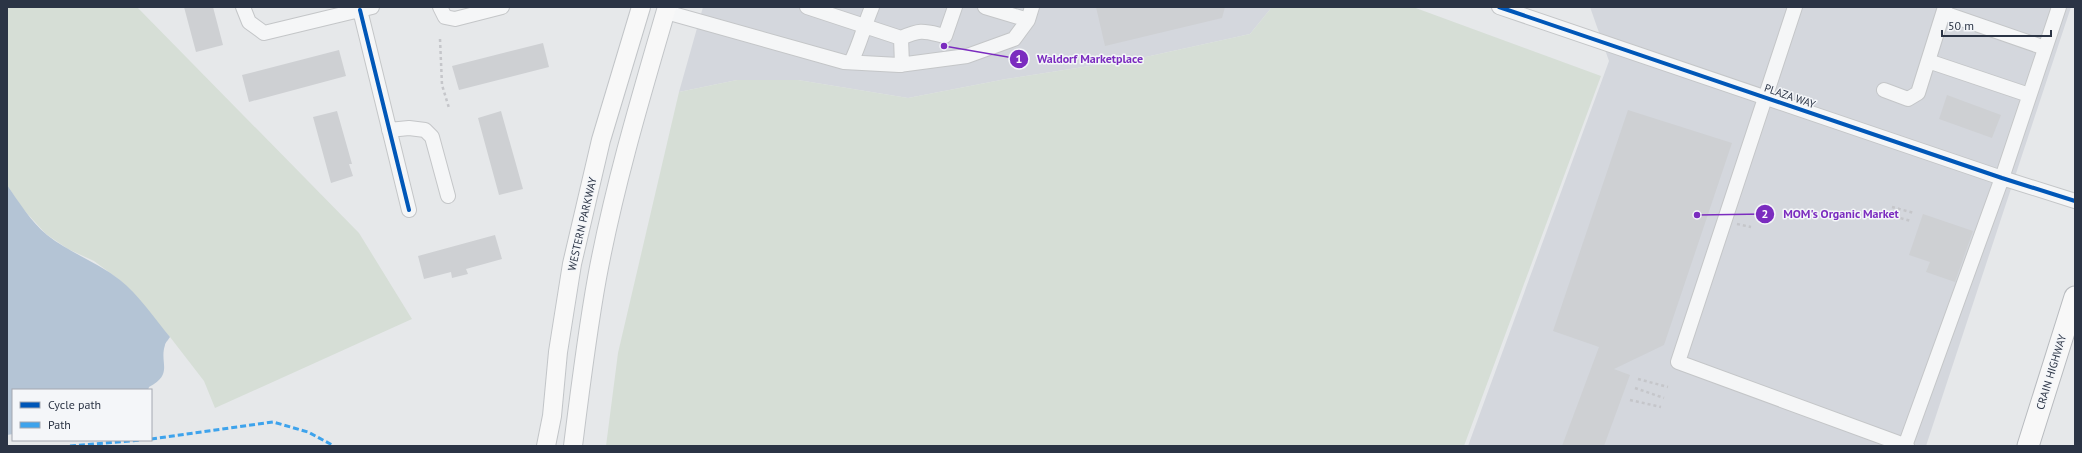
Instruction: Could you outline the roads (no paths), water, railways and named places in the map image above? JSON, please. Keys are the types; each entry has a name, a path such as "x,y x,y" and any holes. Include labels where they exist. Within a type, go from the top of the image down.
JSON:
{"highway":[{"name":"CRAIN HIGHWAY","path":"2025,443 2075,297"}],"main road":[{"name":"WESTERN PARKWAY","path":"546,446 552,416 558,352 572,264 601,140 641,7"},
{"path":"573,446 591,314 607,232 631,129 666,10"}],"street":[{"path":"243,7 249,22 264,33 366,9 389,130 409,210"},
{"path":"441,9 445,16 455,19 502,7"},
{"path":"807,7 901,38 911,33 920,31 945,36"},
{"path":"851,62 860,46 864,26 872,7"},
{"path":"949,58 945,36 956,7"},
{"path":"666,10 851,62 902,65 967,56 1014,39 1030,14 985,7"},
{"name":"PLAZA WAY","path":"1499,7 2002,178 2075,201"},
{"path":"1795,7 1678,362 1906,446 2002,178 2059,7"},
{"path":"1884,90 1908,99 1914,97 1918,93 1944,10 2045,48"},
{"path":"901,38 902,65"},
{"path":"1928,61 2029,95"},
{"path":"389,130 418,128 425,130 432,137 448,196"}],"water":[{"path":"7,185 41,230 56,241 120,280 140,299 170,337 165,344 163,373 157,382 148,389 12,389 12,434 7,435"}],"place":[{"name":"Waldorf Marketplace","path":"944,46"},
{"name":"MOM's Organic Market","path":"1697,215"}]}
